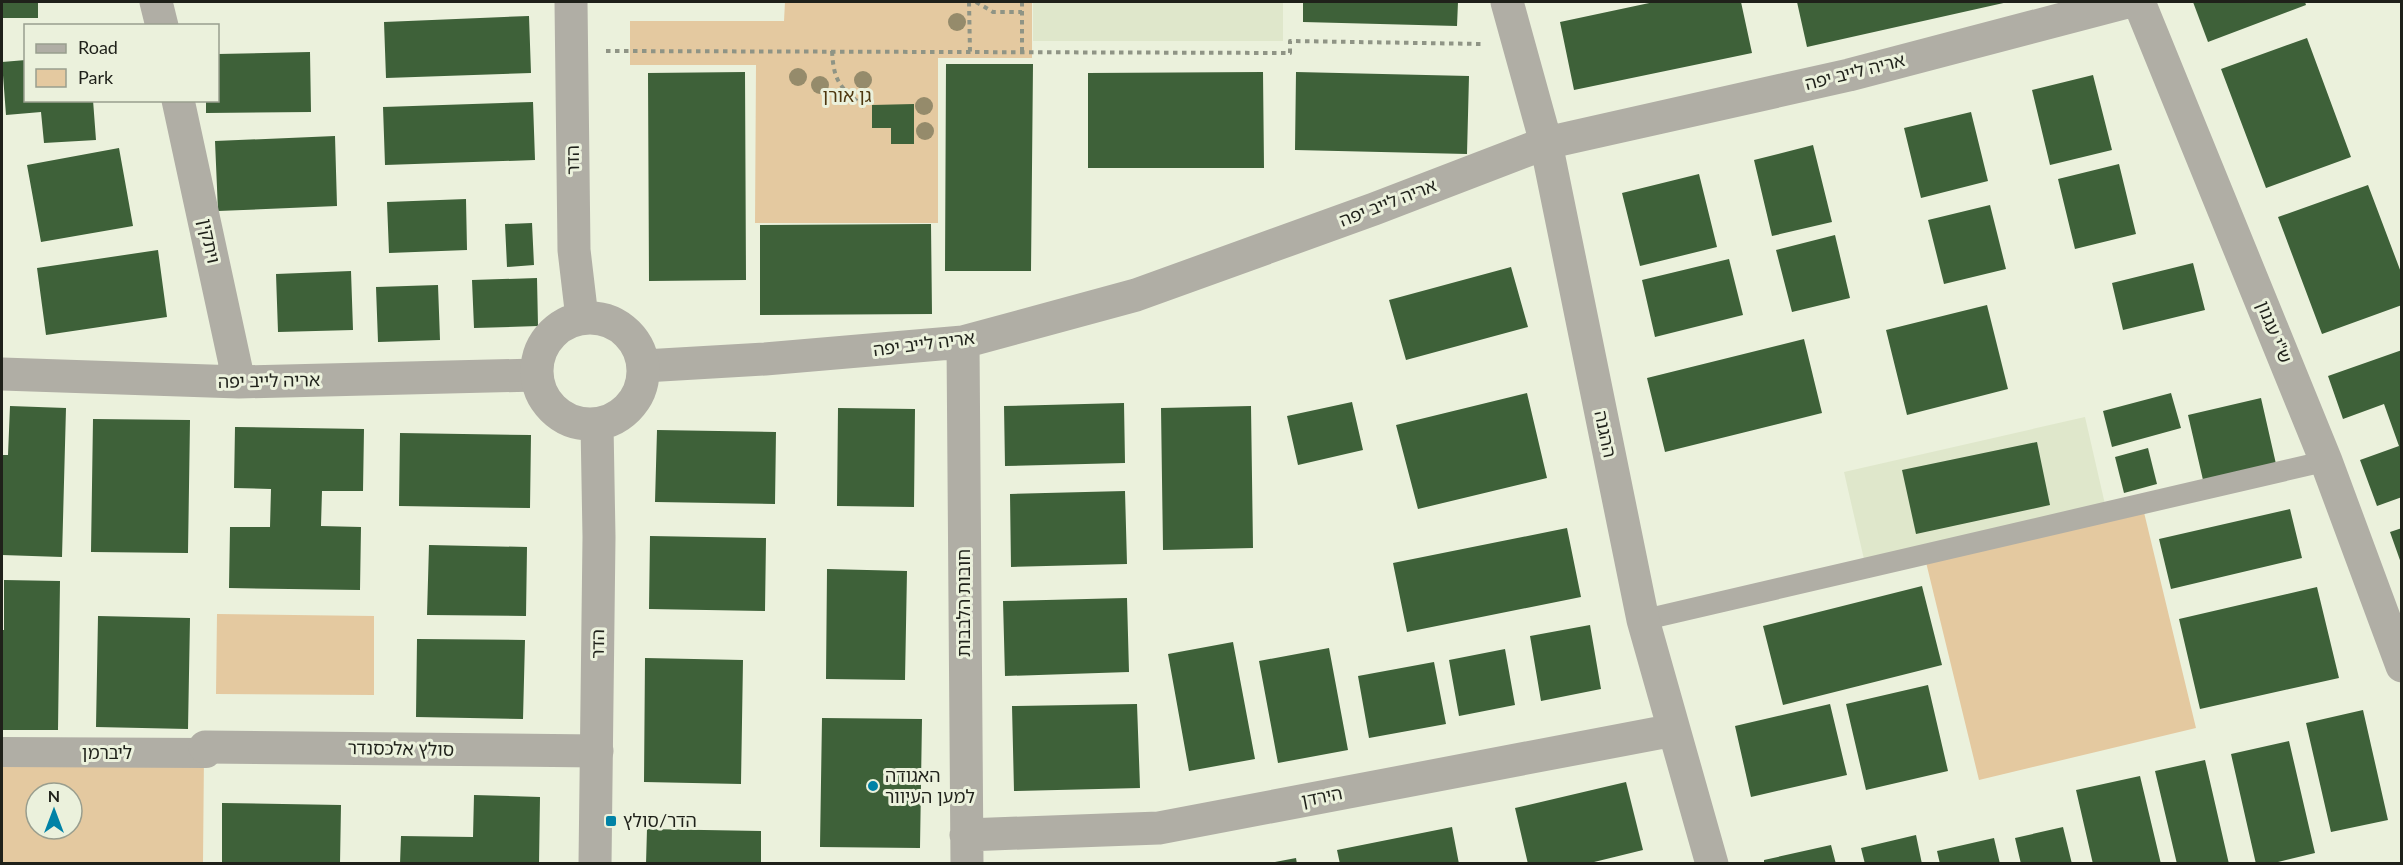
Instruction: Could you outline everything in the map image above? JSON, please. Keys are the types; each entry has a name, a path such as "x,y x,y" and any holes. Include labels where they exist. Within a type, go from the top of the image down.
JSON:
{"street":[{"path":"156,2 162,24"},
{"name":"הדר","path":"571,2 574,250 582,318"},
{"name":"ההגנה","path":"1507,2 1546,143 1643,620 1712,864"},
{"name":"אריה לייב יפה","path":"644,366 765,359 963,342 1136,296 1546,143 1849,75 2127,2"},
{"name":"ש\"י עגנון","path":"2139,2 2326,461 2402,666"},
{"name":"ויתקין","path":"178,102 239,382"},
{"path":"582,318 600,318 618,325 637,345 644,366 640,393 630,408 614,419 597,424 571,422 555,412 543,397 536,375 538,356 546,339 564,324 582,318"},
{"name":"חובות הלבבות","path":"963,342 966,849"},
{"name":"אריה לייב יפה","path":"2,374 239,382 536,375"},
{"name":"הדר","path":"596,864 599,537 597,424"},
{"name":"הירדן","path":"966,849 1159,828 1674,730"},
{"name":"סולץ אלכסנדר","path":"205,747 597,751"},
{"name":"ליברמן","path":"2,752 206,753 205,747"}],"lane":[{"path":"1643,620 2326,461"}],"path":[{"path":"969,2 970,52"},
{"path":"976,2 993,12 1022,12"},
{"path":"1022,2 1022,52"},
{"path":"572,50 1290,53 1290,41 1517,44"},
{"path":"832,51 833,74 838,84 866,109"}],"shaded area":[{"path":"1033,2 1283,2 1283,41 1033,41"},
{"path":"2085,417 2107,513 1866,568 1844,472"}],"green space":[{"name":"גן אורן","path":"785,2 1032,2 1032,58 938,58 938,223 755,223 756,65 630,65 630,21 784,21"},
{"path":"2142,504 2196,728 1979,780 1924,554"},
{"path":"217,614 374,616 374,695 216,694"},
{"path":"3,752 204,754 203,863 2,864"}],"building":[{"path":"2,2 38,2 38,18 2,18"},
{"path":"1303,2 1458,2 1457,26 1303,22"},
{"path":"1654,2 1741,2 1752,53 1574,90 1560,22"},
{"path":"1797,2 2008,2 1807,47"},
{"path":"2193,2 2305,2 2306,5 2208,42"},
{"path":"529,16 531,73 386,78 384,22"},
{"path":"2307,38 2351,157 2266,188 2221,69"},
{"path":"310,52 311,112 206,113 206,102 219,102 219,54"},
{"path":"24,60 24,102 93,102 96,140 44,143 41,112 6,115 2,62"},
{"path":"946,64 1033,64 1031,271 945,271"},
{"path":"745,72 746,280 649,281 648,73"},
{"path":"1263,72 1264,168 1088,168 1088,73"},
{"path":"1296,72 1469,76 1467,154 1295,150"},
{"path":"2093,75 2112,150 2050,165 2032,90"},
{"path":"533,102 535,160 385,165 383,107"},
{"path":"914,104 914,144 891,144 891,128 872,128 872,105"},
{"path":"1971,112 1988,181 1921,198 1904,128"},
{"path":"335,136 337,206 218,211 215,141"},
{"path":"1813,145 1832,222 1772,236 1754,160"},
{"path":"119,148 133,226 41,242 27,165"},
{"path":"2119,164 2136,234 2075,249 2058,179"},
{"path":"1699,174 1717,247 1640,266 1622,193"},
{"path":"2368,185 2402,275 2402,305 2322,334 2278,217"},
{"path":"466,199 467,250 389,253 387,202"},
{"path":"1990,205 2006,269 1944,284 1928,220"},
{"path":"532,223 534,265 507,267 505,224"},
{"path":"931,224 932,314 760,315 760,225"},
{"path":"1835,235 1850,298 1792,312 1776,250"},
{"path":"158,250 167,317 46,335 37,268"},
{"path":"1729,259 1743,315 1655,337 1642,280"},
{"path":"2193,263 2205,310 2123,330 2112,283"},
{"path":"1511,267 1528,327 1406,360 1389,300"},
{"path":"351,271 353,330 278,332 276,274"},
{"path":"537,278 538,326 474,328 472,280"},
{"path":"438,285 440,340 378,342 376,287"},
{"path":"1987,305 2008,389 1907,415 1886,330"},
{"path":"1804,339 1822,413 1665,452 1647,378"},
{"path":"2402,350 2402,497 2377,506 2360,460 2399,446 2384,404 2343,419 2328,376"},
{"path":"1527,393 1547,478 1418,509 1396,425"},
{"path":"2171,393 2181,428 2112,447 2103,411"},
{"path":"2261,398 2276,464 2203,480 2188,415"},
{"path":"1352,402 1363,450 1298,465 1287,416"},
{"path":"1124,403 1125,463 1005,466 1004,406"},
{"path":"10,406 66,408 62,557 2,555 2,455 8,455"},
{"path":"1251,406 1253,548 1163,550 1161,408"},
{"path":"838,408 915,409 914,507 837,506"},
{"path":"93,419 190,420 188,553 91,552"},
{"path":"235,427 364,429 363,491 322,491 321,526 361,527 360,590 229,588 230,527 270,527 271,489 234,488"},
{"path":"657,430 776,432 775,504 655,502"},
{"path":"400,433 531,435 530,508 399,506"},
{"path":"2037,442 2050,505 1916,534 1902,470"},
{"path":"2148,448 2157,484 2124,493 2115,457"},
{"path":"1125,491 1127,564 1011,567 1010,494"},
{"path":"2290,509 2302,558 2171,589 2159,539"},
{"path":"1567,528 1581,597 1407,632 1393,563"},
{"path":"2402,528 2402,563 2401,563 2390,532"},
{"path":"650,536 766,538 765,611 649,609"},
{"path":"429,545 527,547 526,616 427,615"},
{"path":"827,569 907,571 905,680 826,679"},
{"path":"4,580 60,581 58,730 2,730"},
{"path":"1922,586 1942,665 1783,705 1763,626"},
{"path":"2317,587 2339,678 2200,709 2179,619"},
{"path":"1127,598 1129,672 1005,676 1003,601"},
{"path":"98,616 190,618 188,729 96,727"},
{"path":"1590,625 1601,689 1541,701 1530,636"},
{"path":"417,639 525,640 523,719 416,717"},
{"path":"1233,642 1255,759 1189,771 1168,654"},
{"path":"1329,648 1348,750 1278,763 1259,661"},
{"path":"1505,649 1515,705 1459,716 1449,660"},
{"path":"645,658 743,660 741,784 644,782"},
{"path":"1434,662 1446,724 1369,738 1358,676"},
{"path":"1928,685 1948,771 1866,790 1846,704"},
{"path":"1137,704 1140,788 1014,791 1012,706"},
{"path":"1830,704 1847,775 1751,797 1735,726"},
{"path":"2363,710 2388,820 2331,832 2306,723"},
{"name":"האגודה למען העיוור","path":"822,718 922,719 920,848 820,847"},
{"path":"2289,741 2315,853 2270,864 2256,864 2231,754"},
{"path":"2205,760 2229,864 2177,864 2155,771"},
{"path":"2140,776 2161,864 2093,864 2076,790"},
{"path":"1626,782 1643,850 1586,864 1528,864 1515,808"},
{"path":"474,795 540,797 539,864 400,864 401,836 473,837"},
{"path":"222,803 341,805 340,864 222,864"},
{"path":"1452,827 1459,864 1340,864 1337,850"},
{"path":"2063,827 2072,864 2021,864 2015,838"},
{"path":"647,829 761,831 761,864 646,864"},
{"path":"1916,835 1922,864 1865,864 1861,848"},
{"path":"1994,838 2000,864 1940,864 1937,851"},
{"path":"1831,845 1836,864 1764,864 1764,860"},
{"path":"1296,858 1297,864 1275,864 1275,862"}],"place":[{"name":"האגודה למען העיוור","path":"873,786"},
{"name":"הדר/סולץ","path":"611,821"}]}
